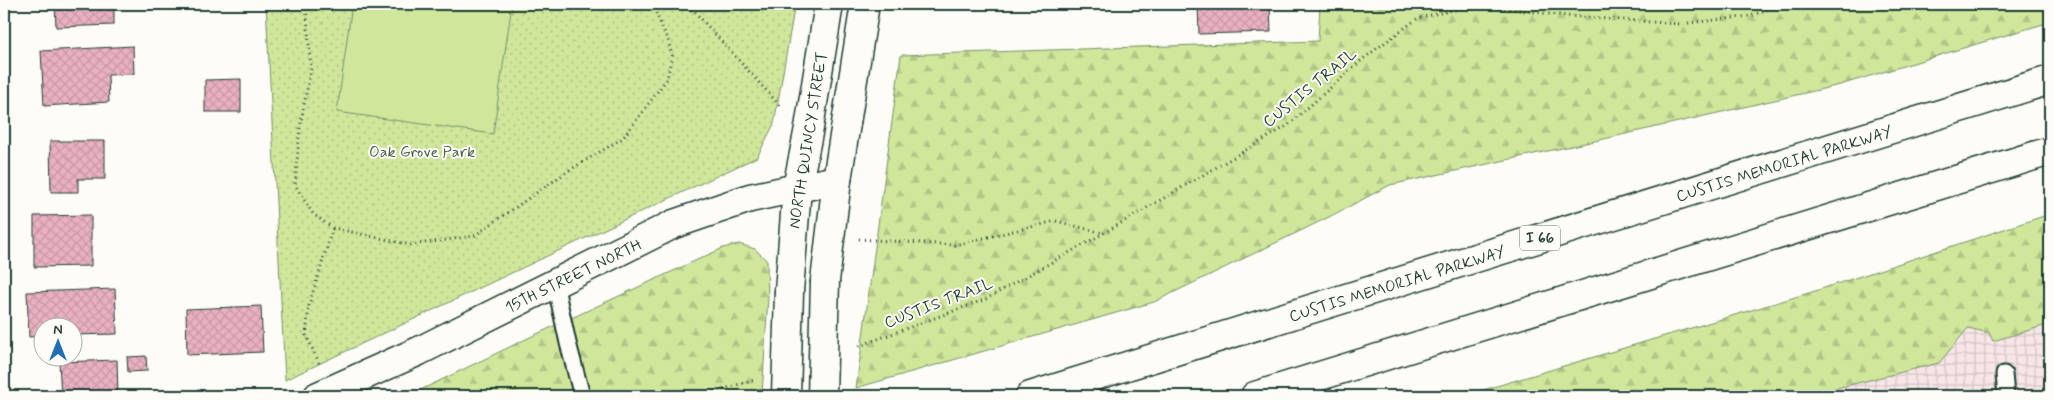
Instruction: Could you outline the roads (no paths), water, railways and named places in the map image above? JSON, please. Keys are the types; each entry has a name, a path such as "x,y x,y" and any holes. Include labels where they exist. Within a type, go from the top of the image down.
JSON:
{"main road":[{"name":"NORTH QUINCY STREET","path":"786,396 789,291 796,188 809,128 829,4"},
{"path":"822,396 825,281 837,180 866,4"},
{"name":"CUSTIS MEMORIAL PARKWAY","path":"1030,396 2050,80"},
{"path":"1255,396 2050,151"},
{"name":"15TH STREET NORTH","path":"318,396 419,351 674,224 750,198 837,180"}],"lane":[{"path":"555,283 582,396"},
{"path":"2004,374 2006,396"}],"park label":[{"name":"Oak Grove Park","path":"422,151"}]}
